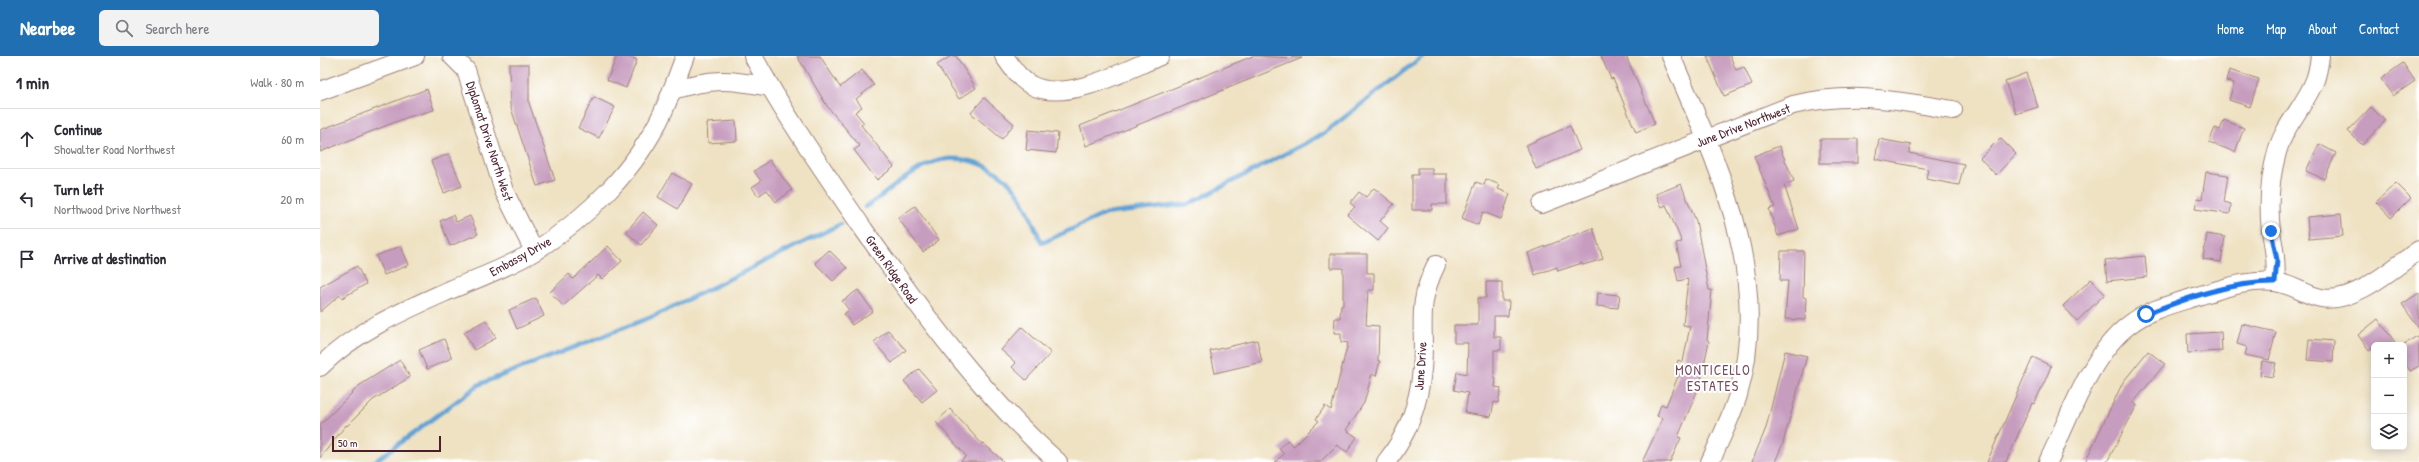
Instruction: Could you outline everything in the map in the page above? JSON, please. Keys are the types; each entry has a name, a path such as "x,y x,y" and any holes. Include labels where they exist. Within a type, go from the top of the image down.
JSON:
{"street":[{"path":"320,91 415,56"},
{"name":"Diplomat Drive North West","path":"452,56 466,70 504,191 534,251"},
{"name":"Embassy Drive","path":"320,367 365,332 413,307 512,264 534,251 590,210 616,183 637,156 656,125 685,56"},
{"name":"Green Ridge Road","path":"753,56 770,87 823,171 915,302 990,394 1058,462"},
{"path":"1004,56 1018,74 1030,85 1042,90 1055,92 1066,91 1100,80 1160,56"},
{"path":"1671,56 1736,220 1747,268 1749,292 1745,362 1738,394 1728,425 1710,462"},
{"path":"2275,282 2277,260 2271,231 2270,202 2272,176 2277,151 2286,128 2315,80 2320,56"},
{"path":"672,90 698,82 727,79 770,87"},
{"name":"June Drive Northwest","path":"1542,204 1793,105 1819,99 1846,96 1878,98 1953,110"},
{"path":"2048,462 2085,385 2105,350 2129,324 2164,307 2251,282 2275,282 2288,285 2310,296 2323,299 2351,294 2368,286 2419,250"},
{"name":"June Drive","path":"1386,462 1398,447 1415,412 1422,369 1422,311 1426,286 1436,264"}],"building":[{"path":"617,56 627,56 637,60 626,88 607,80"},
{"path":"797,56 820,56 840,87 862,70 874,85 856,99 862,107 855,112 864,123 861,125 894,167 877,180 854,150 860,146 827,106"},
{"path":"951,56 956,56 976,88 959,99 937,65"},
{"path":"1253,56 1302,58 1086,146 1080,126"},
{"path":"1601,56 1626,56 1655,124 1636,132 1613,78 1611,79"},
{"path":"1707,56 1730,56 1736,70 1744,67 1752,85 1724,96"},
{"path":"2403,63 2415,81 2393,96 2381,79"},
{"path":"509,64 529,64 529,103 555,180 537,186 510,105"},
{"path":"2229,70 2259,79 2250,107 2229,100 2234,83 2226,81"},
{"path":"2026,73 2038,107 2016,114 2005,81"},
{"path":"427,89 434,110 408,117 320,152 320,130"},
{"path":"594,97 615,107 599,138 578,128"},
{"path":"984,98 1014,124 1002,139 971,113"},
{"path":"2371,107 2385,121 2362,145 2348,131"},
{"path":"2224,120 2244,128 2235,152 2209,142 2215,128 2220,130"},
{"path":"736,121 737,141 708,143 707,123"},
{"path":"1570,126 1580,150 1536,169 1526,145"},
{"path":"1028,130 1058,133 1056,153 1026,150"},
{"path":"2000,138 2016,154 1996,175 1980,158"},
{"path":"1820,139 1858,139 1858,163 1820,163"},
{"path":"1879,139 1911,145 1909,153 1964,164 1959,185 1926,179 1928,169 1875,159"},
{"path":"2319,144 2336,153 2324,179 2306,171"},
{"path":"1779,146 1794,181 1784,185 1799,229 1778,236 1769,209 1775,207 1754,156"},
{"path":"449,154 462,186 444,193 431,161"},
{"path":"770,160 792,190 776,202 767,190 758,196 752,187 761,181 754,171"},
{"path":"1418,168 1432,168 1432,174 1447,174 1447,204 1432,204 1432,210 1412,210 1412,175 1418,175"},
{"path":"2206,172 2228,175 2224,202 2231,204 2230,214 2195,209 2197,198 2202,199"},
{"path":"672,173 692,184 678,209 658,197"},
{"path":"1486,179 1500,185 1498,189 1510,194 1501,219 1483,212 1478,225 1462,218 1476,182 1484,185"},
{"path":"2396,183 2411,198 2391,218 2376,202"},
{"path":"1681,184 1696,221 1709,290 1712,290 1707,340 1709,341 1700,384 1678,437 1681,438 1670,462 1642,462 1663,418 1657,416 1661,404 1666,406 1679,374 1675,373 1678,360 1683,362 1690,326 1683,325 1688,279 1678,281 1675,267 1681,266 1676,243 1682,242 1666,205 1662,207 1656,194"},
{"path":"1374,188 1394,204 1380,221 1388,228 1378,241 1347,215 1355,207 1350,203 1359,192 1366,197"},
{"path":"915,206 939,240 923,252 898,218"},
{"path":"643,212 658,225 641,245 626,232"},
{"path":"2341,214 2343,236 2309,239 2307,217"},
{"path":"453,215 456,222 470,216 478,234 450,246 440,221"},
{"path":"1593,228 1603,259 1583,265 1582,263 1558,271 1557,267 1535,275 1528,253"},
{"path":"2207,234 2225,237 2221,262 2203,259"},
{"path":"401,246 409,265 384,275 376,256"},
{"path":"608,246 622,261 602,279 598,275 563,306 550,292 569,274 573,279"},
{"path":"829,250 847,268 833,281 815,263"},
{"path":"1781,251 1804,251 1803,297 1806,298 1805,320 1785,319 1788,281 1780,281"},
{"path":"1330,254 1367,254 1367,273 1374,273 1374,290 1368,290 1366,325 1379,326 1378,361 1380,361 1376,376 1372,374 1364,403 1346,430 1357,437 1347,452 1337,445 1320,462 1275,462 1284,454 1279,449 1287,440 1294,446 1319,421 1316,419 1325,406 1331,410 1348,343 1341,342 1341,333 1334,333 1335,318 1340,318 1341,305 1343,305 1343,268 1330,268"},
{"path":"2145,256 2147,277 2107,281 2105,260"},
{"path":"357,266 366,284 342,298 340,295 320,312 320,287"},
{"path":"2091,279 2105,294 2077,321 2063,306"},
{"path":"1486,282 1502,282 1502,301 1509,301 1508,316 1494,316 1494,337 1501,337 1501,350 1494,350 1494,378 1496,379 1495,387 1501,388 1498,403 1494,402 1491,417 1465,413 1468,393 1454,390 1457,372 1467,374 1468,343 1454,343 1454,325 1478,325 1478,298 1486,298"},
{"path":"858,290 873,311 852,325 844,314 849,310 842,301"},
{"path":"1598,293 1620,295 1618,308 1597,306"},
{"path":"2419,293 2419,329 2402,304"},
{"path":"536,298 544,316 517,329 509,310"},
{"path":"2378,319 2395,342 2371,342 2371,348 2369,350 2358,335"},
{"path":"486,320 496,338 474,350 464,332"},
{"path":"2242,324 2276,332 2269,360 2245,355 2247,347 2237,344"},
{"path":"1022,327 1051,353 1026,380 1012,367 1016,363 1001,350"},
{"path":"888,330 906,350 892,363 874,342"},
{"path":"2221,332 2222,351 2188,353 2187,334"},
{"path":"2419,335 2419,366 2410,371 2407,366 2407,342"},
{"path":"444,339 452,358 427,369 419,350"},
{"path":"2309,339 2334,341 2333,362 2307,360"},
{"path":"1257,340 1262,362 1215,373 1210,351"},
{"path":"1785,351 1807,356 1783,443 1775,462 1752,462 1766,428"},
{"path":"2148,351 2165,364 2133,403 2137,405 2107,462 2085,462 2123,382"},
{"path":"2033,357 2051,366 2045,381 2034,404 2032,403 2006,462 1987,462"},
{"path":"400,360 410,377 373,400 347,426 346,425 320,458 320,425 360,385"},
{"path":"2262,361 2276,363 2273,377 2260,375"},
{"path":"919,369 937,390 922,402 904,381"},
{"path":"950,409 982,444 983,443 1004,462 960,462 966,456 936,422"}],"waterway":[{"path":"865,207 920,168 941,160 953,159 966,160 990,168 1010,183 1025,204 1042,243 1105,214 1189,204 1323,134 1423,56"},
{"path":"374,462 480,384 654,316 841,224"}],"district":[{"name":"MONTICELLO ESTATES","path":"1713,378"}],"route":[{"path":"2146,314 2233,286 2251,282 2275,282 2277,260 2271,231"}]}
